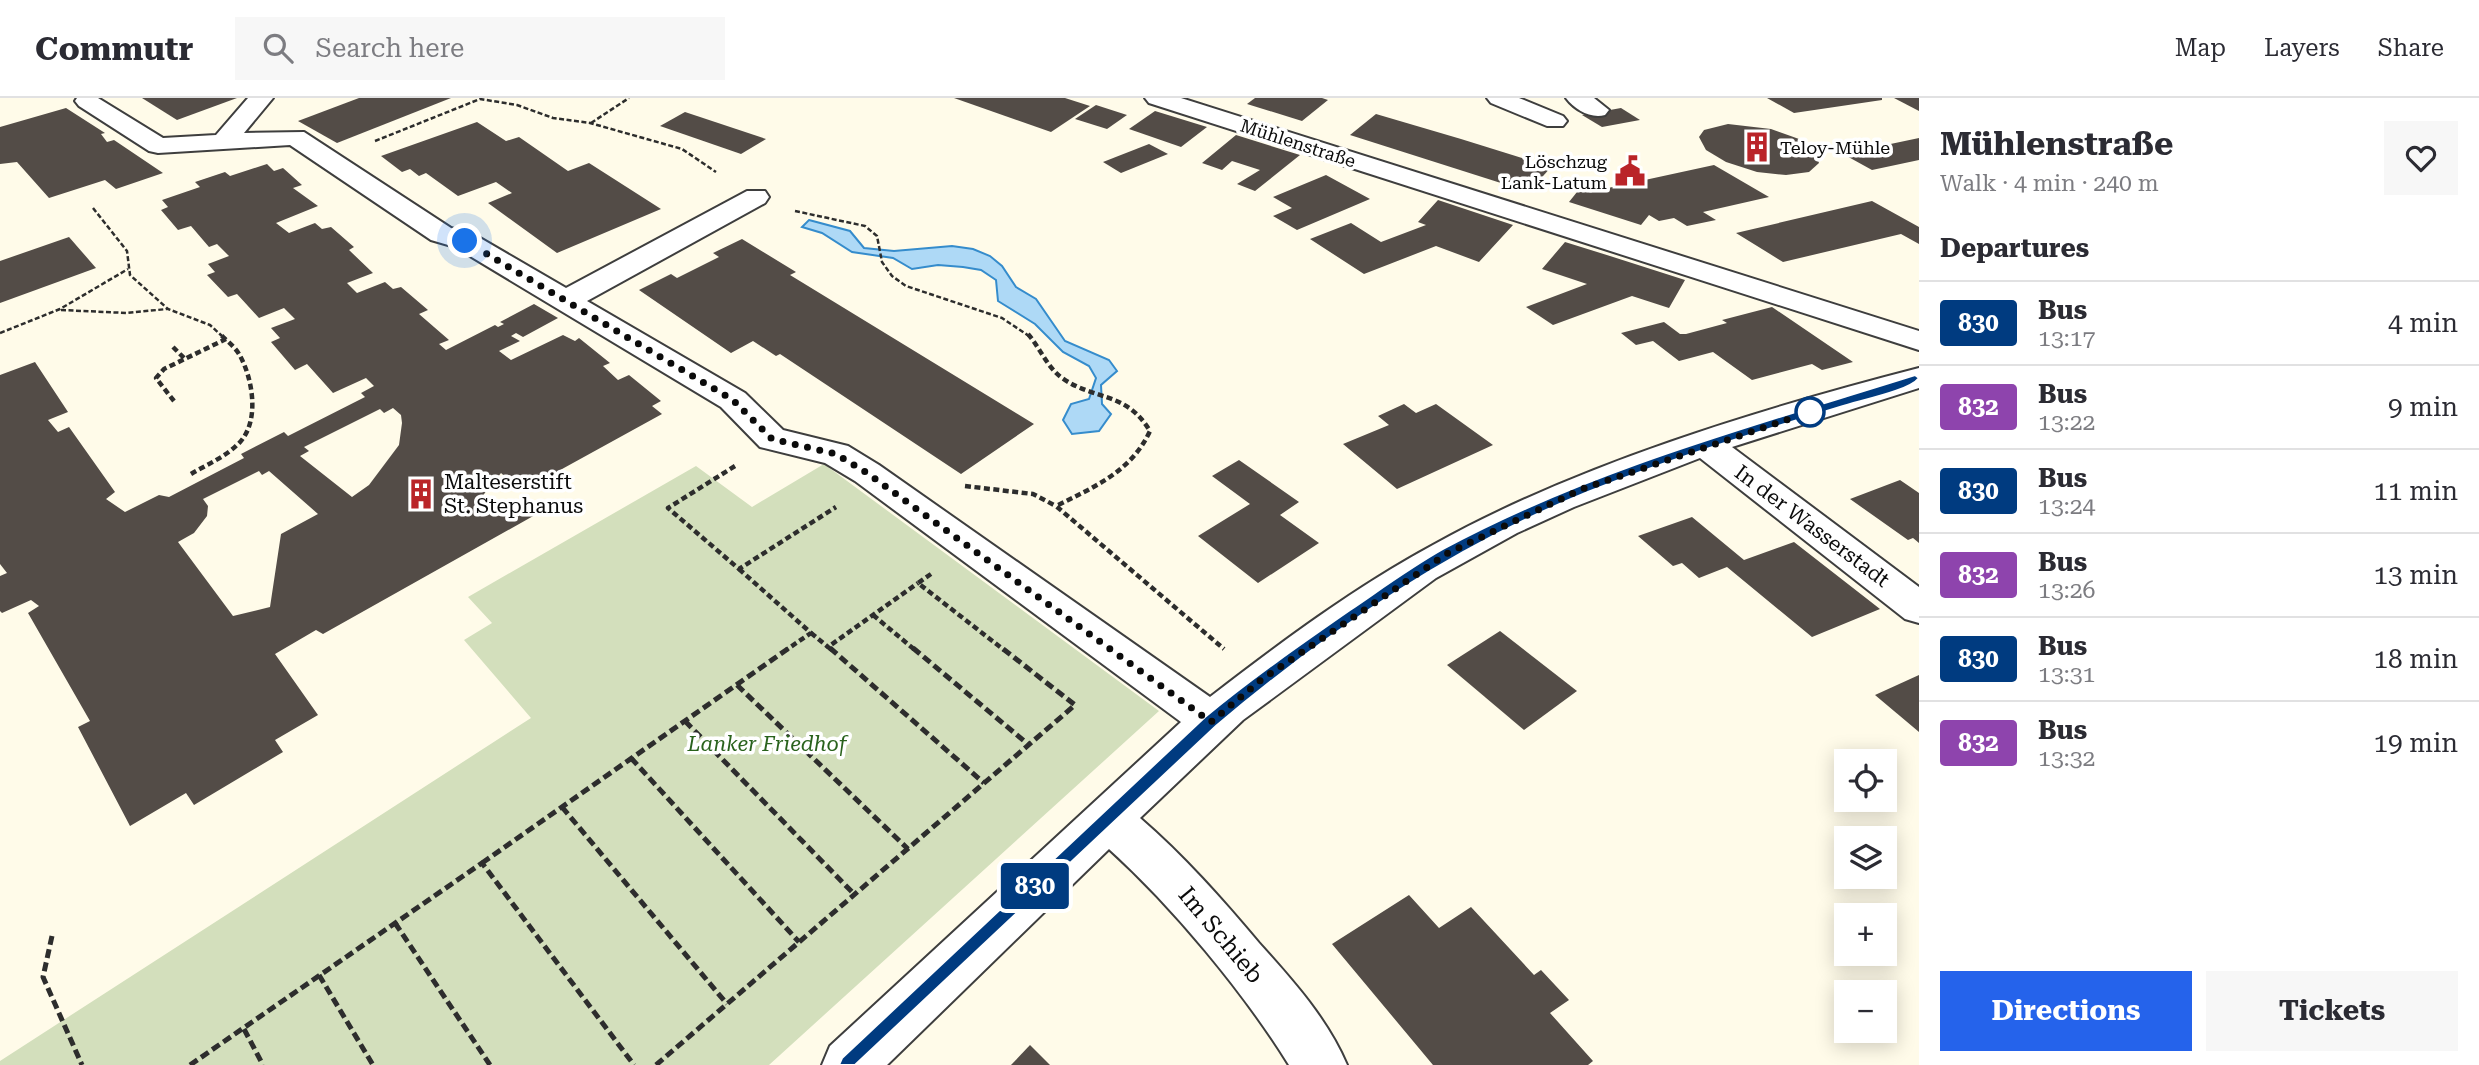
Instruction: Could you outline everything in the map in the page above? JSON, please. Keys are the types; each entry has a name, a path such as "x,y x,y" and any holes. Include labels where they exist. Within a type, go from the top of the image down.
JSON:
{"street":[{"path":"223,142 261,98"},
{"name":"Mühlenstraße","path":"1157,98 1919,341"},
{"path":"1499,98 1555,121"},
{"path":"86,101 158,146 295,137 441,234 465,241 733,400 772,439 836,454 867,473 1211,722"},
{"path":"566,300 756,197"},
{"path":"849,1065 1211,722 1261,680 1448,553 1582,489 1706,445 1919,378"},
{"name":"In der Wasserstadt","path":"1706,445 1919,608"},
{"name":"Im Schieb","path":"1107,818 1167,871 1287,1014 1320,1065"}],"path":[{"path":"590,123 629,98"},
{"path":"329,160 481,99 517,105 553,118 590,123 682,149 756,197 790,210 865,226 877,236 881,260 893,278 915,291 986,311 1017,325 1033,338 1049,365 1063,380 1123,400 1143,416 1150,431 1137,457 1111,478 1056,506 1261,680"},
{"path":"93,208 127,251 128,269 168,309 209,325 226,340 238,352 249,377 253,405 246,435 237,446 191,474"},
{"path":"0,333 60,309 128,269"},
{"path":"60,309 127,313 168,309"},
{"path":"174,401 156,378 164,369 184,358 226,340"},
{"path":"173,347 184,358"},
{"path":"716,480 668,508 984,783"},
{"path":"739,569 841,504"},
{"path":"828,647 932,573 922,565"},
{"path":"656,1065 1075,705 918,583"},
{"path":"873,615 1029,745"},
{"path":"190,1065 811,633"},
{"path":"737,685 908,849"},
{"path":"685,721 854,894"},
{"path":"631,758 799,942"},
{"path":"562,807 727,1004"},
{"path":"482,863 634,1065"},
{"path":"395,923 490,1065"},
{"path":"52,936 43,977 82,1065"},
{"path":"319,975 373,1065"},
{"path":"244,1028 263,1065"}],"green space":[{"name":"Lanker Friedhof","path":"824,464 1159,711 769,1065 0,1065 0,1061 531,718 464,640 492,623 468,597 696,466 752,507"}],"water":[{"path":"809,220 850,231 864,248 894,251 952,246 973,249 990,256 1002,266 1016,287 1036,299 1065,341 1109,360 1117,371 1101,385 1102,404 1111,414 1099,431 1072,434 1063,420 1071,404 1089,399 1096,378 1089,366 1063,352 1035,324 998,301 996,280 981,270 938,265 912,269 893,258 852,252 822,233 802,227"}],"building":[{"path":"142,98 237,98 177,120"},
{"path":"359,98 451,98 337,143 298,121"},
{"path":"954,98 1065,98 1090,106 1051,132"},
{"path":"1255,98 1328,100 1302,121 1247,104"},
{"path":"1767,98 1882,98 1882,100 1794,113"},
{"path":"1894,98 1919,98 1919,111"},
{"path":"1096,105 1127,115 1107,129 1075,119"},
{"path":"66,108 105,133 101,134 107,142 114,140 163,173 116,189 105,180 49,198 17,162 0,164 0,127"},
{"path":"1621,108 1640,120 1602,127 1582,115"},
{"path":"1155,111 1207,127 1181,147 1129,129"},
{"path":"685,112 766,139 741,154 660,126"},
{"path":"1376,114 1551,167 1529,192 1350,135"},
{"path":"477,122 506,141 519,137 568,171 589,163 661,209 557,253 488,203 512,193 496,182 458,196 426,173 419,176 410,169 402,172 381,156"},
{"name":"Teloy-Mühle","path":"1728,124 1771,129 1799,139 1814,150 1819,163 1809,172 1786,175 1757,172 1726,162 1706,150 1699,137 1704,130"},
{"path":"1236,135 1300,155 1255,191 1237,184 1260,170 1232,161 1222,170 1202,163"},
{"path":"1919,138 1919,160 1872,170 1843,154"},
{"path":"1149,144 1168,154 1121,173 1103,162"},
{"name":"Malteserstift St. Stephanus","path":"267,164 274,171 283,168 302,185 293,188 318,206 276,223 289,233 315,223 322,229 331,227 354,247 349,250 373,273 347,283 357,293 385,282 393,289 401,287 428,310 419,314 449,340 439,344 446,350 495,325 498,327 504,324 500,322 534,304 558,318 523,337 516,333 511,336 520,341 499,351 511,360 563,335 575,341 579,338 610,363 603,366 618,380 629,375 661,401 652,406 662,414 533,485 524,477 511,482 501,473 476,504 535,515 323,634 316,630 275,654 318,715 275,740 283,752 194,805 186,793 130,826 78,727 90,721 28,613 39,606 31,600 2,613 0,611 0,576 7,573 0,564 0,375 35,362 68,412 48,420 58,432 69,427 115,492 106,499 125,512 159,495 169,497 244,458 241,454 284,432 288,436 365,397 361,393 374,386 366,378 333,393 307,364 295,370 271,342 280,338 271,328 295,319 284,308 259,318 237,294 228,297 207,275 215,272 208,264 229,256 217,244 209,247 191,226 178,230 161,210 168,207 162,200 200,187 195,182 225,172 230,176","holes":["393,408 401,415 399,445 369,485 352,497 300,456 309,451 304,447 380,409 384,413","259,471 262,475 269,471 318,514 281,534 270,607 233,616 178,542 194,533 207,516 208,506 203,499"]},
{"path":"1714,165 1769,197 1703,212 1716,220 1687,226 1674,218 1659,221 1649,215 1641,225 1569,202 1585,182 1608,188"},
{"path":"1326,175 1370,199 1297,230 1273,216 1292,208 1273,197"},
{"path":"1438,200 1513,225 1479,262 1436,246 1364,274 1310,239 1351,223 1381,242 1426,225 1418,222"},
{"path":"1872,201 1919,227 1919,244 1901,234 1783,262 1736,233"},
{"path":"69,237 96,268 0,303 0,261"},
{"path":"742,239 796,272 790,275 1034,424 961,474 780,354 776,356 753,341 731,353 639,290 671,274 677,278 719,257 713,253"},
{"path":"1565,242 1685,280 1669,308 1632,296 1553,325 1526,307 1587,284 1542,269"},
{"path":"1772,307 1853,362 1822,370 1812,364 1752,380 1713,352 1679,361 1653,341 1636,345 1621,333 1664,322 1680,334 1686,334 1727,323 1722,320"},
{"path":"1404,404 1416,413 1436,404 1493,445 1397,489 1343,444 1389,425 1378,416"},
{"path":"1239,460 1299,502 1280,515 1319,543 1258,583 1198,536 1250,504 1212,476"},
{"path":"1900,480 1919,493 1919,543 1913,538 1908,540 1850,499"},
{"path":"1692,517 1744,560 1794,542 1880,609 1812,637 1727,567 1699,578 1682,563 1673,566 1638,536"},
{"path":"1500,631 1577,691 1524,730 1447,665"},
{"path":"1919,675 1919,732 1875,695"},
{"path":"1409,895 1439,928 1471,907 1534,975 1541,970 1569,1000 1550,1013 1593,1061 1588,1065 1433,1065 1332,944"},
{"path":"1030,1045 1050,1065 1011,1065"}],"bus line":[{"name":"830","path":"849,1065 1211,722 1261,680 1399,583 1448,553 1582,489 1706,445 1919,378"}],"place":[{"name":"Teloy-Mühle","path":"1757,147"},
{"name":"Löschzug Lank-Latum","path":"1630,171"},
{"name":"Malteserstift St. Stephanus","path":"421,494"}],"route":[{"path":"465,241 733,400 772,439 836,454 867,473 1211,722 1261,680 1399,583 1448,553 1582,489 1816,410 1810,412"}]}
